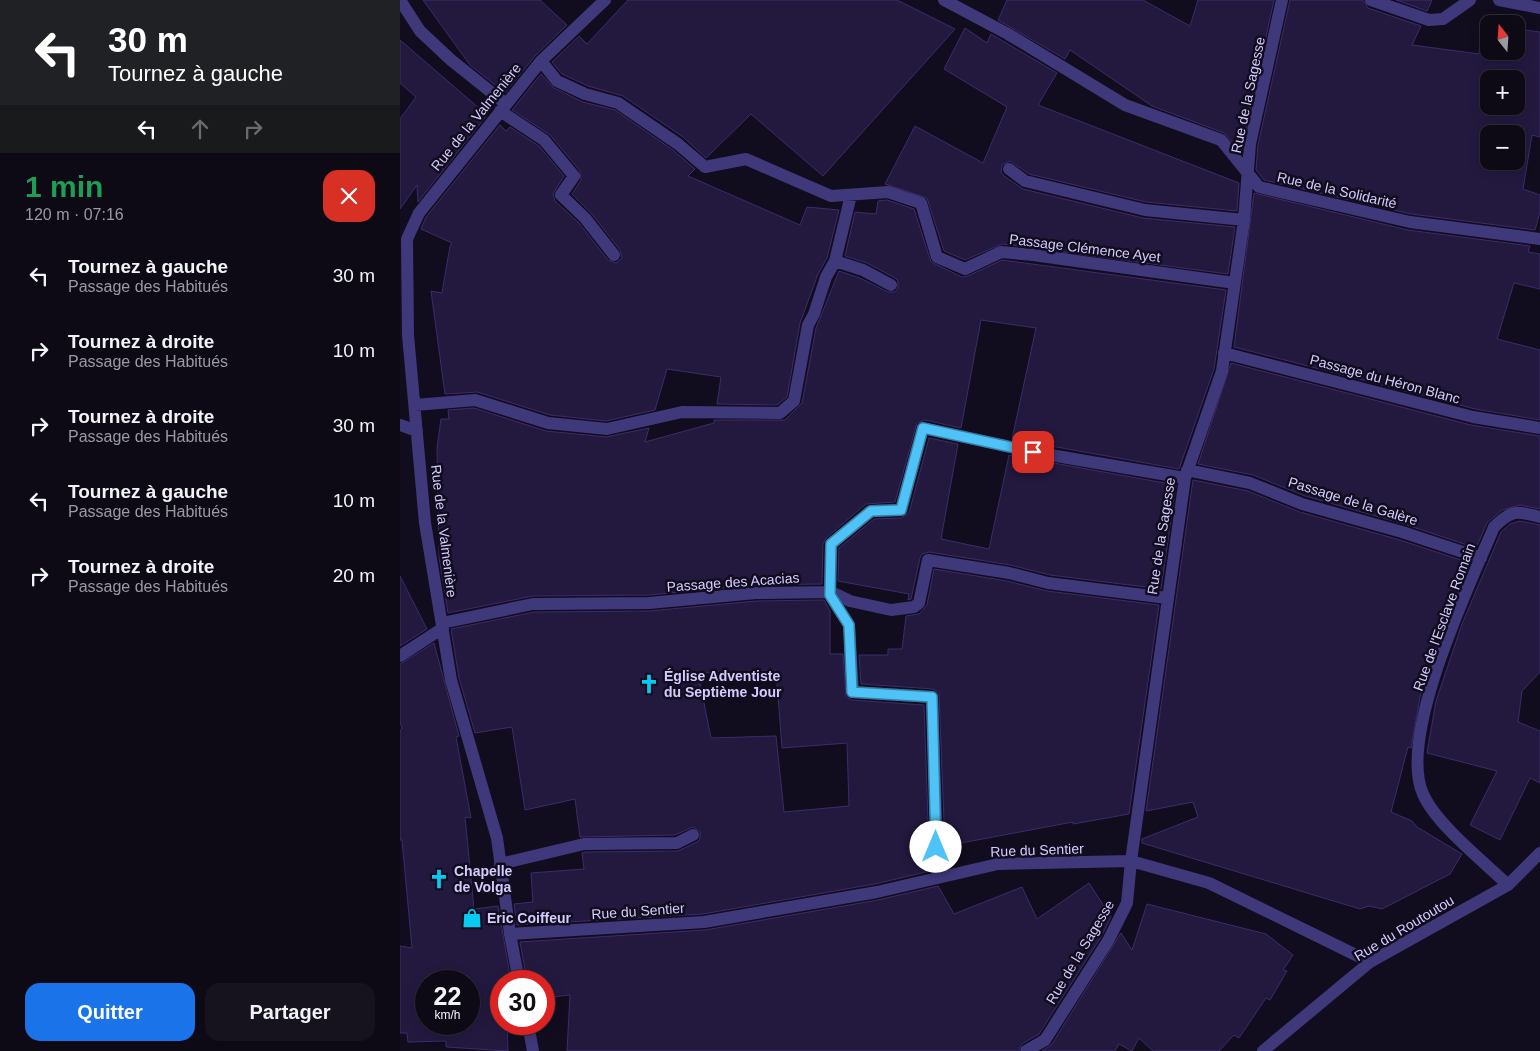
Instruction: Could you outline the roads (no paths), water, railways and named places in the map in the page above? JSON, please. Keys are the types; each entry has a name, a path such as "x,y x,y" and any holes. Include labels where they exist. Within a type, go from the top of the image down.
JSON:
{"street":[{"path":"400,0 420,31 503,108 544,140 574,176 561,195 585,218 614,255"},
{"name":"Rue de la Valmenière","path":"517,970 497,838 451,680 425,523 408,335 403,237 419,213 541,62 605,0"},
{"name":"Rue de la Solidarité","path":"944,0 1008,34 1125,105 1222,140 1259,187 1330,205 1410,222 1540,238"},
{"name":"Rue de la Sagesse","path":"1026,1051 1045,1040 1108,941 1128,903 1131,861 1186,474 1222,371 1236,283 1253,130 1282,0"},
{"path":"1371,0 1429,20 1443,19 1470,0"},
{"path":"1499,0 1540,8"},
{"name":"Passage Clémence Ayet","path":"541,62 557,81 585,94 618,103 678,144 705,166 746,159 831,196 888,192 921,203 937,257 965,269 1001,252 1033,254 1236,283"},
{"path":"1009,169 1025,181 1094,196 1145,210 1244,220"},
{"path":"415,406 475,400 548,423 607,429 682,412 780,413 794,401 808,325 814,314 826,277 835,261 851,195"},
{"path":"835,261 863,270 891,285"},
{"name":"Passage du Héron Blanc","path":"1224,353 1473,417 1540,428"},
{"path":"400,425 417,431"},
{"name":"Passage de la Galère","path":"831,592 831,544 871,511 901,510 923,428 1033,452 1250,483 1302,504 1402,532 1481,558"},
{"name":"Rue de l'Esclave Romain","path":"1508,885 1435,814 1422,794 1417,772 1421,727 1436,673 1494,527 1504,517 1516,511 1540,518"},
{"name":"Passage des Acacias","path":"442,626 533,604 650,603 756,593 831,592 850,601 891,610 914,607 919,602 928,560 1009,573 1048,583 1167,598"},
{"path":"831,592 838,609 849,625 852,692 932,697 938,878"},
{"path":"400,656 442,626"},
{"path":"500,864 584,844 677,843 693,835"},
{"name":"Rue du Routoutou","path":"1262,1051 1370,962 1508,885 1540,853"},
{"name":"Rue du Sentier","path":"510,934 704,922 877,892 998,864 1131,861 1208,883 1370,962"},
{"path":"530,1035 533,1051"}],"place":[{"name":"Église Adventiste du Septième Jour","path":"649,684"},
{"name":"Chapelle de Volga","path":"439,879"},
{"name":"Eric Coiffeur","path":"472,918"}]}
